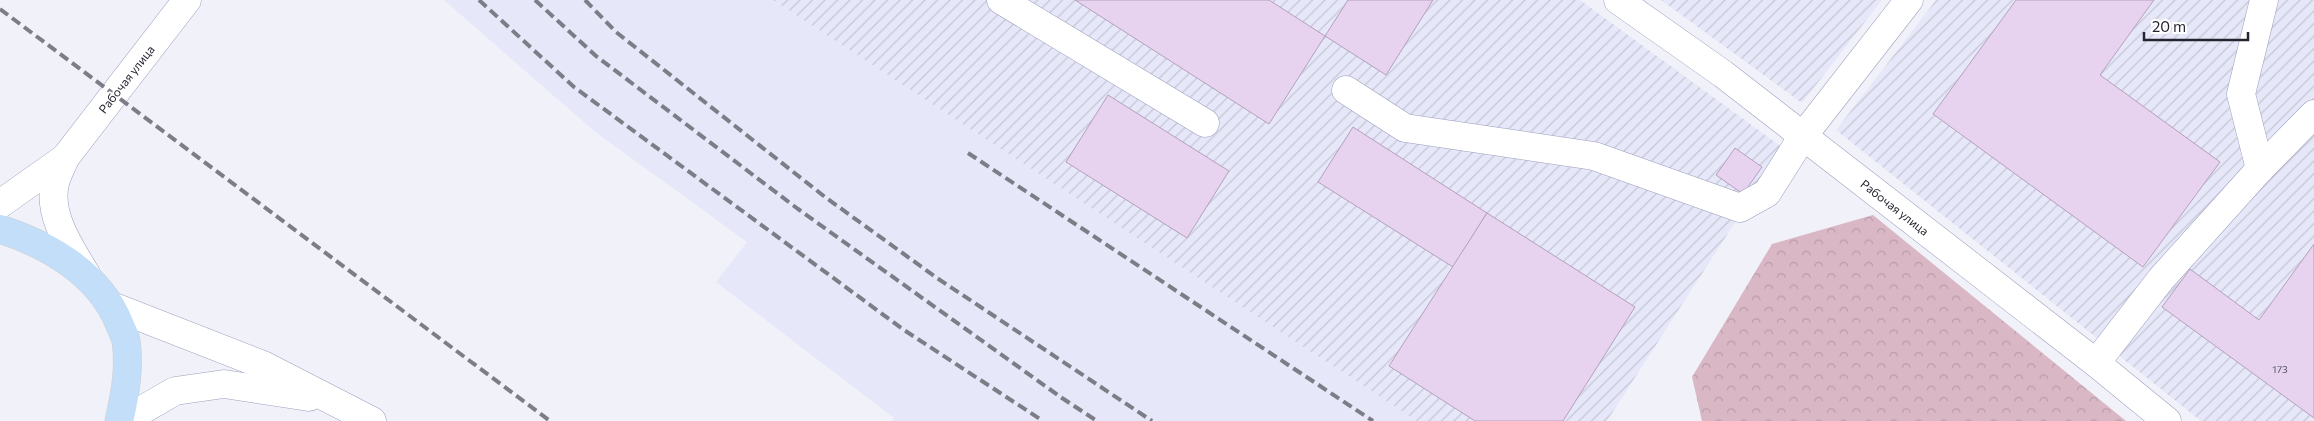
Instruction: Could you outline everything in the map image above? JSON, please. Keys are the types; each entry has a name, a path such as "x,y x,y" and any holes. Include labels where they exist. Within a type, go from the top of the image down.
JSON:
{"main road":[{"path":"0,229 51,250 87,276 112,306 126,340 127,386 119,421"}],"street":[{"name":"Рабочая улица","path":"65,158 187,0"},
{"path":"1002,0 1205,123"},
{"name":"Рабочая улица","path":"1618,0 1723,74 2096,363 2167,421"},
{"path":"1346,90 1405,128 1594,156 1740,208 1767,193 1803,136 1909,0"},
{"path":"2260,170 2241,94 2264,0"},
{"path":"2096,363 2161,279 2260,170 2314,114"},
{"path":"0,204 65,158"},
{"path":"65,158 55,185 55,209 65,237 87,276"},
{"path":"112,306 263,365 372,421"},
{"path":"123,421 175,390 224,384 333,401"}],"shaded area":[{"path":"444,0 773,0 1417,421 892,421 894,418 716,282 747,242 594,131"},
{"path":"773,0 1580,0 1783,148 1607,421 1417,421"},
{"path":"1661,0 1882,0 1802,103"},
{"path":"1936,0 2314,0 2314,421 2201,421 1836,130"}],"green space":[{"path":"1873,215 2126,421 1702,421 1692,377 1772,244"}],"building":[{"path":"1075,0 1269,0 1325,36 1269,124"},
{"path":"1348,0 1433,0 1386,75 1325,36"},
{"path":"2016,0 2154,0 2100,75 2220,162 2143,267 1933,114"},
{"path":"1108,95 1229,171 1187,238 1066,162"},
{"path":"1353,127 1487,213 1453,267 1318,182"},
{"path":"1735,148 1762,167 1743,194 1716,175"},
{"path":"1487,213 1635,307 1563,421 1475,421 1389,366"},
{"path":"2314,244 2314,418 2162,307 2190,269 2259,320"}],"railway":[{"path":"479,0 574,87 904,330 1043,421"},
{"path":"535,0 596,56 798,209 1097,421"},
{"path":"585,0 616,32 825,197 937,278 1152,421"},
{"path":"0,9 550,421"},
{"path":"968,153 1373,421"}]}
